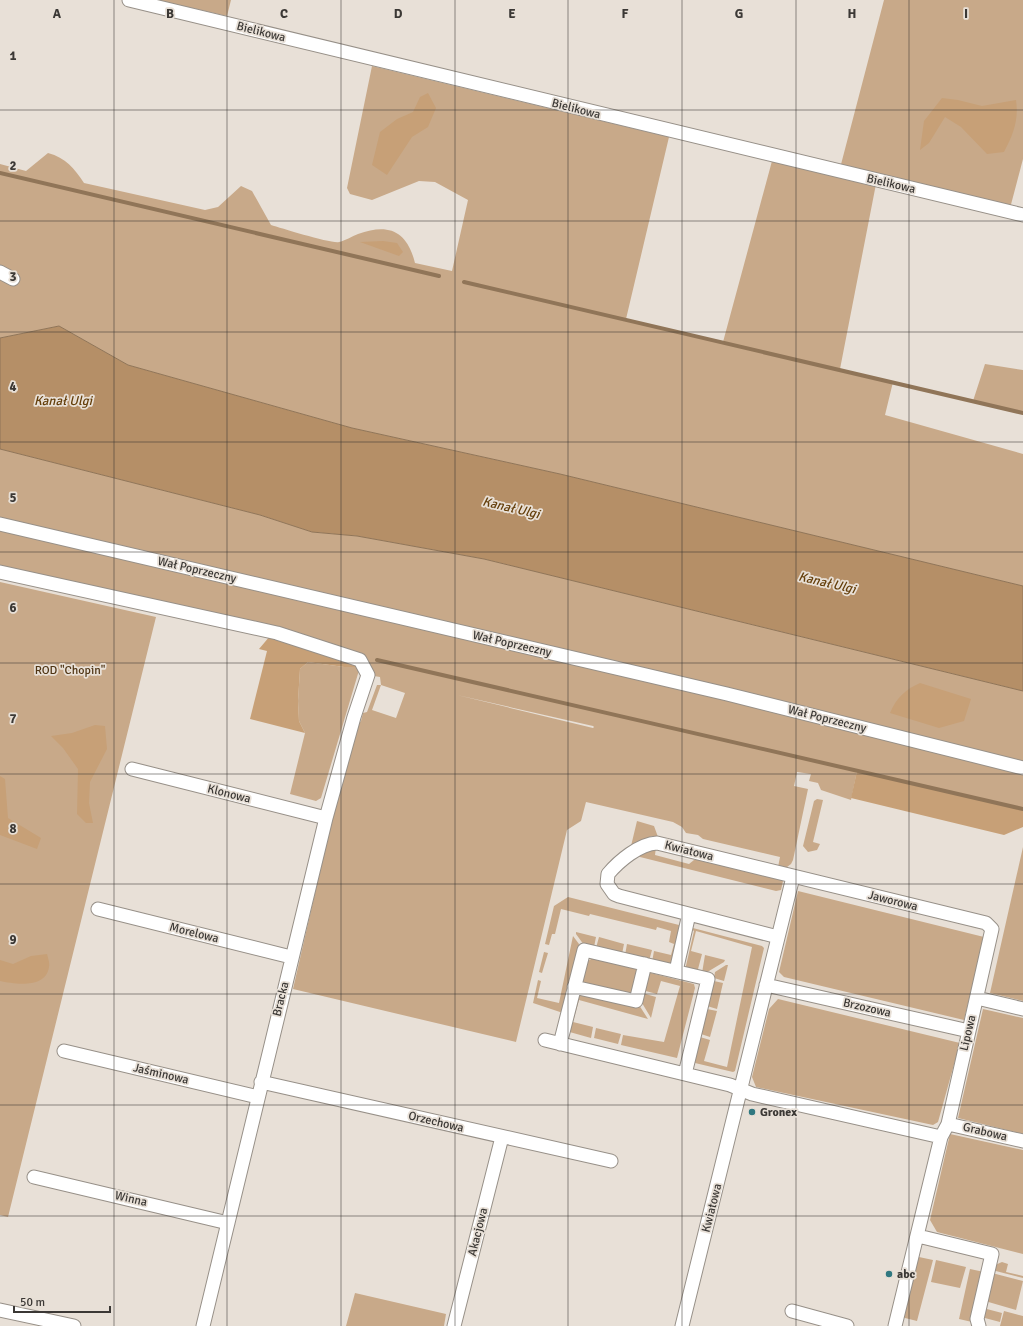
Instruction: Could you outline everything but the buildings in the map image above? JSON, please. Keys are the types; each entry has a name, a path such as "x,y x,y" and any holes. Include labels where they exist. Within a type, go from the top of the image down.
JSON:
{"street":[{"name":"Bielikowa","path":"129,0 1023,215"},
{"path":"0,272 13,278"},
{"name":"Wał Poprzeczny","path":"0,524 727,694 1023,768"},
{"name":"Bracka","path":"0,572 277,633 360,660 368,675 354,717 326,818 203,1326"},
{"name":"Klonowa","path":"132,769 326,818"},
{"name":"Kwiatowa","path":"682,1326 793,877 657,844 652,844 627,856 608,874 607,884 614,894 778,937"},
{"name":"Jaworowa","path":"793,877 986,923 992,928"},
{"name":"Morelowa","path":"98,909 291,958"},
{"path":"676,971 689,914"},
{"name":"Lipowa","path":"895,1326 941,1137 948,1124 968,1032 993,933 992,928"},
{"path":"560,1044 584,950 676,971 708,979 686,1074"},
{"path":"574,987 636,1001 645,964"},
{"name":"Brzozowa","path":"766,985 968,1032"},
{"path":"977,998 1023,1009"},
{"path":"545,1040 686,1074 752,1094 941,1137"},
{"name":"Jaśminowa","path":"64,1051 258,1097"},
{"name":"Orzechowa","path":"261,1082 611,1162"},
{"name":"Grabowa","path":"948,1124 1023,1141"},
{"name":"Akacjowa","path":"454,1326 502,1138"},
{"name":"Winna","path":"34,1176 228,1222"},
{"path":"918,1236 992,1254 977,1319 979,1326"},
{"path":"0,1310 74,1326"},
{"path":"792,1311 848,1326"}],"green space":[{"path":"157,0 231,0 227,16"},
{"path":"884,0 1023,0 1023,159 1009,212 839,172"},
{"path":"372,66 669,137 626,319 723,342 772,161 876,184 840,369 893,382 885,415 1023,454 1023,586 560,474 352,428 128,365 59,326 0,338 0,164 26,171 48,153 69,164 84,183 205,210 218,207 241,186 252,191 271,225 334,242 339,242 369,231 379,229 388,230 395,232 407,243 412,252 415,263 452,271 468,200 435,182 419,181 372,200 350,194 347,188"},
{"path":"985,364 1023,370 1023,413 973,401"},
{"path":"0,449 260,515 312,532 357,536 484,559 1023,691 1023,810 857,771 851,800 821,790 818,783 809,781 811,774 797,772 794,786 808,789 793,860 787,867 778,867 780,857 703,839 698,835 686,833 682,827 673,822 586,802 581,821 567,830 516,1042 293,989 324,854 356,727 361,721 363,713 367,712 377,685 381,685 380,677 368,675 360,660 0,573","holes":["381,685 405,693 396,718 372,710","457,695 593,726 594,727 593,728"]},
{"name":"ROD \"Chopin\"","path":"0,582 156,617 8,1217 0,1215"},
{"path":"308,662 344,667 360,667 321,798 316,801 290,794 305,733 299,721 298,701 300,669"},
{"path":"817,799 823,800 813,842 820,844 817,850 808,852 803,846 814,801"},
{"path":"637,821 654,826 658,837 652,836 631,846"},
{"path":"656,847 655,855 689,864 694,860 705,860 781,880 783,881 781,890 776,891 636,856"},
{"path":"1023,847 1023,1001 990,993"},
{"path":"798,891 984,937 964,1020 784,977 779,972"},
{"path":"568,897 683,926 674,964 652,962 654,951 671,955 674,944 669,942 671,931 657,927 656,930 590,914 589,916 561,909 555,934 552,934 549,945 545,944 554,906"},
{"path":"689,927 762,946 764,948 735,1071 733,1072 695,1063 694,1060 700,1037 710,1040 704,1061 727,1067 752,947 696,931 691,951 702,954 697,973 685,970 694,931"},
{"path":"576,932 596,937 594,947 584,945"},
{"path":"573,936 579,944 563,1013 533,1003 538,980 541,981 537,998 559,1003"},
{"path":"599,937 624,944 622,954 596,948"},
{"path":"627,944 652,950 649,961 625,955"},
{"path":"544,952 548,953 542,973 539,972"},
{"path":"705,955 725,960 704,974 702,973"},
{"path":"593,958 642,970 634,998 579,984 588,961"},
{"path":"728,965 724,981 714,978 715,972"},
{"path":"647,972 694,984 695,988 677,1058 621,1045 623,1035 664,1042 680,986 661,981 657,994 642,990"},
{"path":"714,981 723,983 717,1009 707,1006"},
{"path":"576,993 639,1005 648,1019 579,1000 573,1022 593,1027 591,1038 566,1031"},
{"path":"642,993 656,997 651,1018 640,1002"},
{"path":"778,999 960,1043 938,1122 933,1125 756,1087 752,1077 769,1009"},
{"path":"707,1009 717,1011 710,1037 701,1034"},
{"path":"983,1009 1023,1018 1023,1134 958,1118"},
{"path":"596,1028 621,1034 618,1044 594,1038"},
{"path":"950,1134 1023,1150 1023,1254 937,1232 930,1220"},
{"path":"919,1257 933,1260 917,1321 901,1317"},
{"path":"936,1260 966,1267 960,1288 931,1282"},
{"path":"1002,1262 1008,1264 1006,1272 1023,1276 1023,1278 992,1270 995,1265"},
{"path":"970,1269 984,1272 972,1322 959,1319"},
{"path":"992,1273 1023,1281 1016,1310 985,1301"},
{"path":"355,1293 446,1314 444,1326 346,1326"},
{"path":"983,1308 1002,1313 1000,1322 981,1317"},
{"path":"1004,1311 1023,1316 1023,1326 1000,1326"}],"shaded area":[{"path":"428,93 436,108 428,127 412,137 387,175 372,165 380,132 397,119 413,112 420,97"},
{"path":"942,98 982,106 1016,100 1016,121 1010,140 1004,152 987,154 961,127 945,117 929,143 920,150 924,121"},
{"path":"383,241 397,243 403,252 399,256 360,242"},
{"path":"270,636 314,648 360,667 344,667 308,662 300,669 298,701 299,721 305,733 250,719 267,651 259,649"},
{"path":"920,683 971,699 964,721 939,728 890,713 895,703 902,695 910,688"},
{"path":"95,725 105,726 107,749 90,782 89,803 93,823 86,823 77,814 78,769 63,748 51,736 72,733"},
{"path":"857,771 1023,809 1023,827 1004,835 851,798"},
{"path":"0,776 5,779 8,818 41,838 37,849 0,835"},
{"path":"47,954 49,967 47,974 42,979 36,982 21,984 0,981 0,960 13,964 31,956"}],"water":[{"name":"Kanał Ulgi","path":"59,326 128,365 352,428 560,474 1023,586 1023,691 484,559 357,536 312,532 260,515 0,449 0,338"}],"waterway":[{"path":"0,173 439,276"},
{"path":"464,282 1023,413"},
{"path":"377,660 1023,809"}],"place":[{"name":"Gronex","path":"752,1112"},
{"name":"abc","path":"889,1274"}]}
